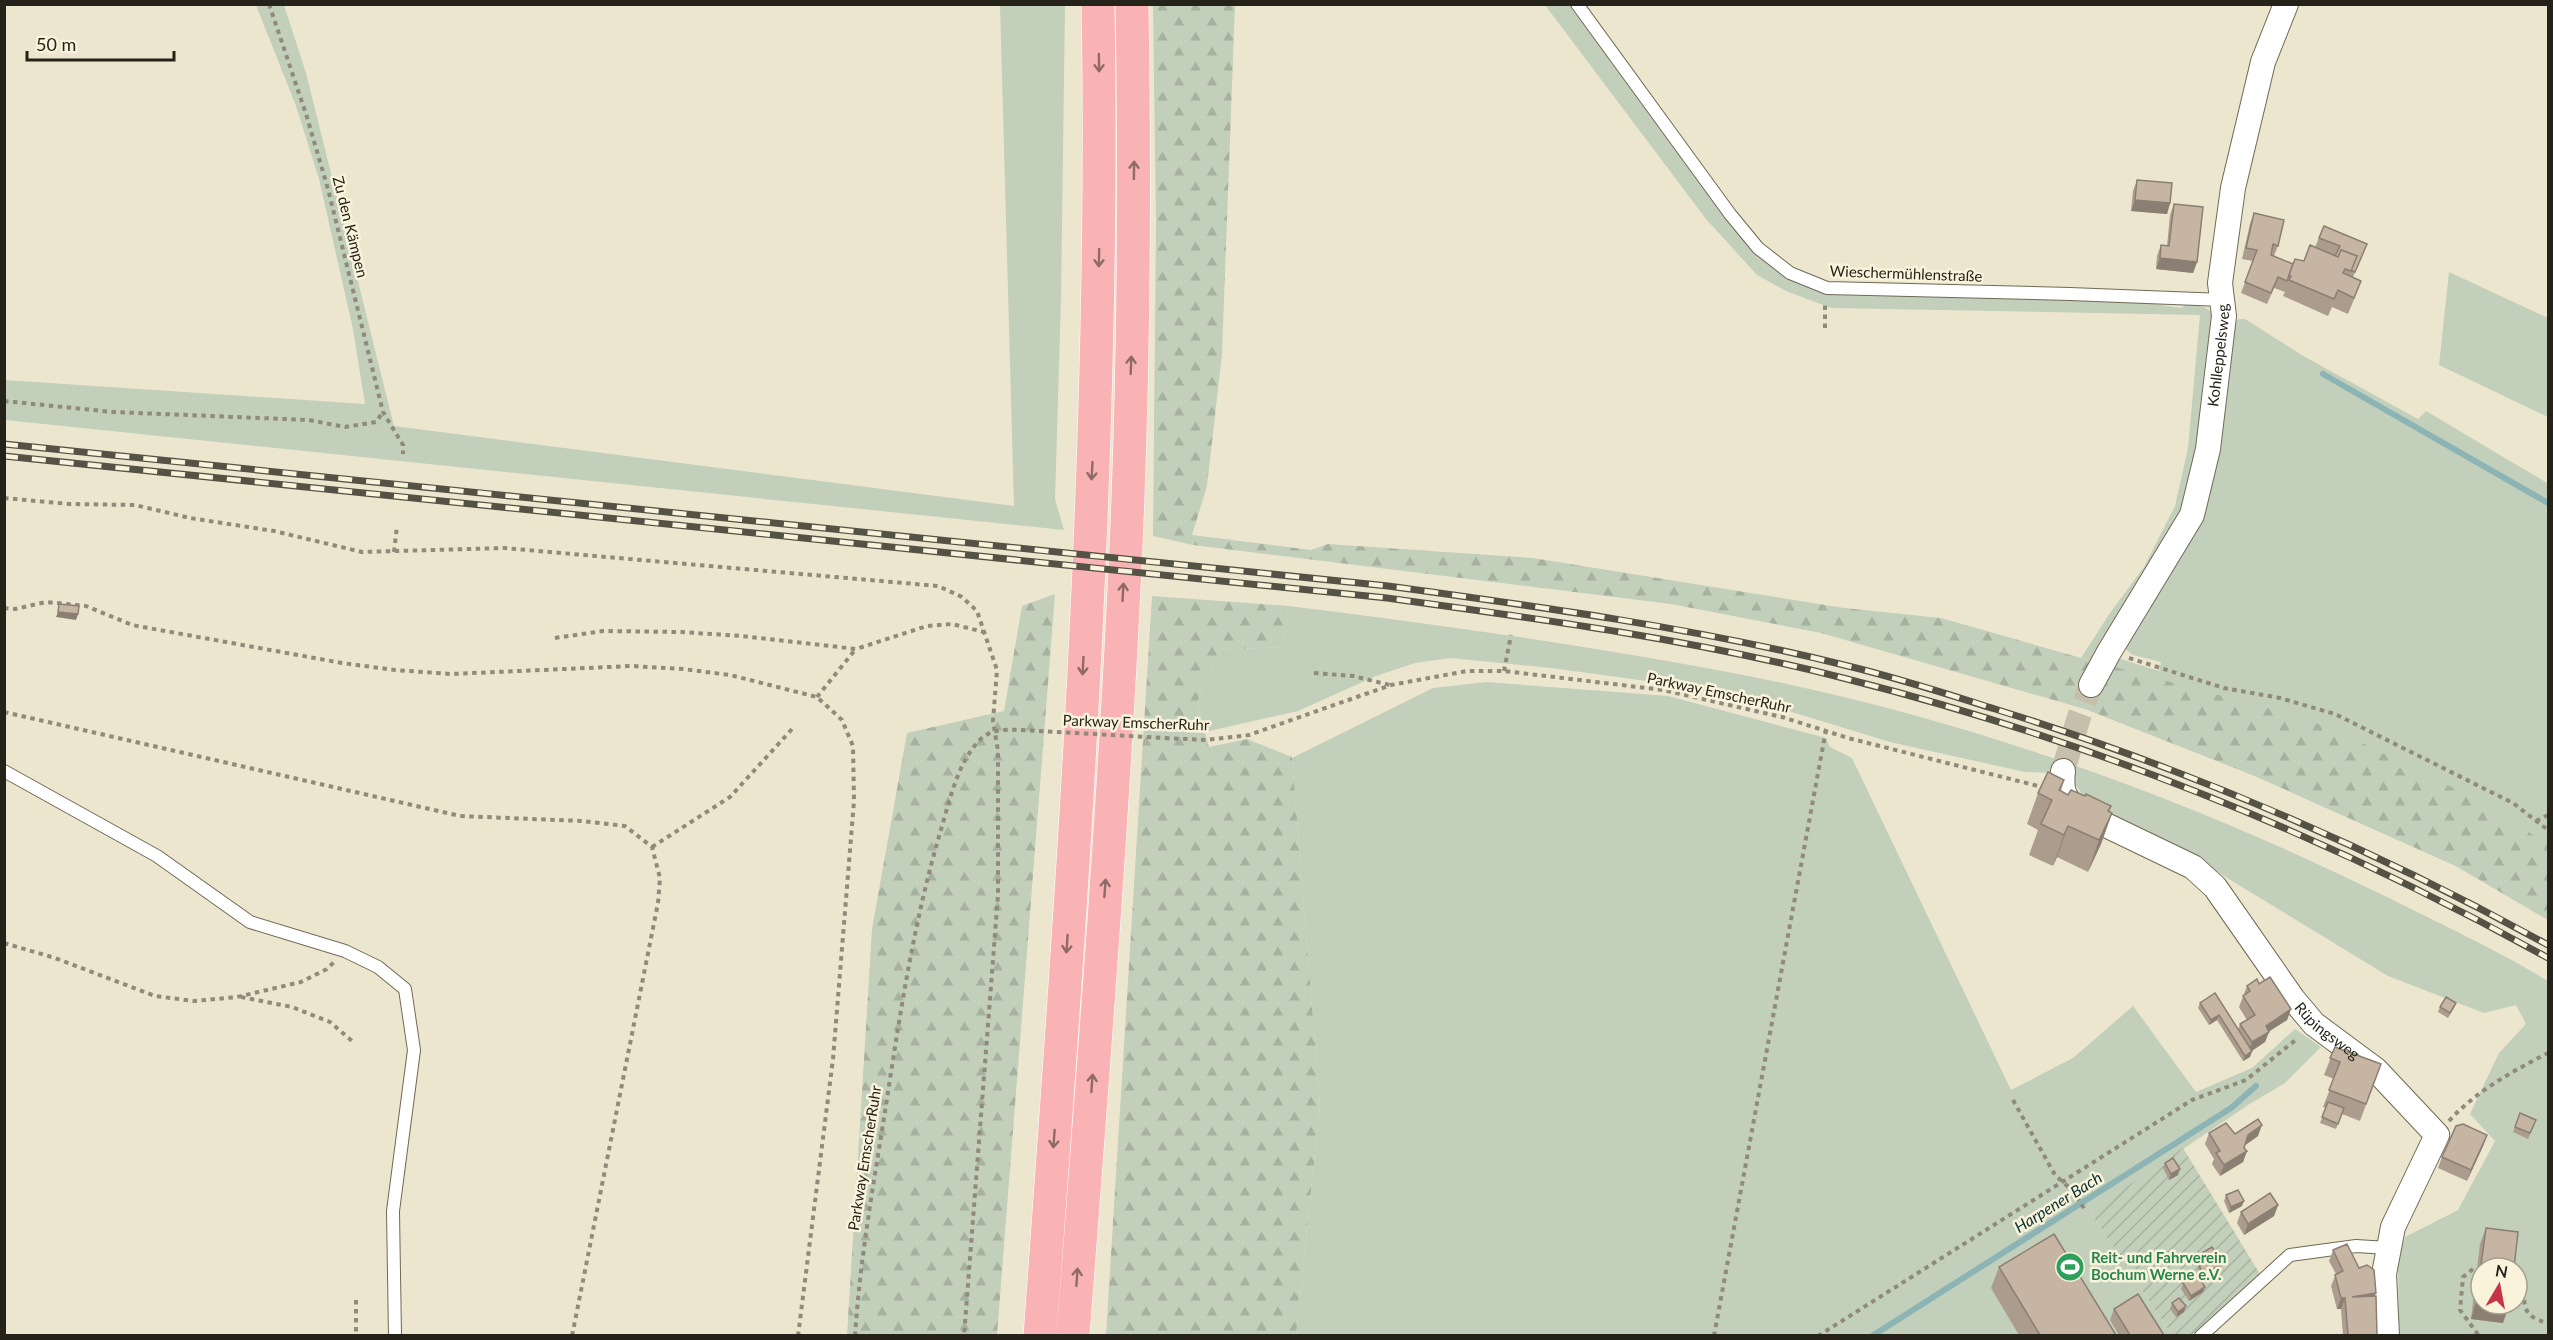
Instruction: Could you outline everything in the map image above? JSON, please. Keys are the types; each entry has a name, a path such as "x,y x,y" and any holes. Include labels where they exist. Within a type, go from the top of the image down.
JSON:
{"highway":[{"path":"1040,1335 1079,748 1098,357 1100,134 1098,4"},
{"path":"1073,1335 1115,756 1126,546 1132,358 1134,147 1132,4"}],"street":[{"name":"Kohlleppelsweg","path":"2091,685 2192,515 2208,449 2224,316 2220,283 2233,188 2263,62 2286,4"},
{"name":"Rüpingsweg","path":"2063,782 2071,805 2087,816 2193,867 2215,887 2293,999 2314,1024 2376,1070 2437,1135"},
{"path":"2387,1335 2384,1274 2393,1227 2437,1135"}],"lane":[{"name":"Wieschermühlenstraße","path":"1577,4 1730,214 1758,248 1790,273 1827,288 2223,300"},
{"path":"4,771 157,856 250,921 345,951 378,967 405,989 414,1050 393,1211 395,1335"},
{"path":"2201,1335 2290,1255 2356,1246 2388,1248"}],"path":[{"name":"Zu den Kämpen","path":"269,4 306,114 328,189 383,412 403,445 403,454"},
{"path":"1825,328 1827,288"},
{"path":"4,401 113,412 309,420 345,427 376,422 383,412"},
{"path":"4,498 69,504 135,505 190,518 285,533 362,552 504,548 938,586 962,597 977,611 997,670 993,721 998,751 998,896 964,1335"},
{"path":"394,552 397,526"},
{"path":"4,608 15,609 46,602 86,606 132,626 342,663 395,669 451,674 632,666 683,669 730,675 817,697 842,720 853,746 854,801 833,1059 798,1335"},
{"path":"555,638 603,631 681,633 742,636 856,649 927,626 952,624 985,632"},
{"path":"1504,671 1511,634"},
{"path":"817,697 856,649"},
{"path":"2109,652 2224,688 2280,698 2334,714 2513,803 2547,829"},
{"name":"Parkway EmscherRuhr","path":"855,1335 863,1247 902,1002 929,870 954,789 965,762 983,737 994,731 1021,730 1206,740 1249,735 1391,685 1467,671 1504,671 1663,690 1782,717 1848,738 2063,782"},
{"path":"1314,673 1353,676 1391,685"},
{"path":"4,712 460,816 582,821 625,826 652,847 660,878 658,903 572,1335"},
{"path":"652,847 730,797 793,728"},
{"path":"1714,1335 1826,730"},
{"path":"2536,821 2548,816"},
{"path":"4,943 55,958 155,996 194,1001 237,997 301,982 327,969 345,951"},
{"path":"237,997 292,1007 330,1022 352,1041"},
{"path":"1818,1335 2192,1100 2246,1080 2314,1024"},
{"path":"2437,1135 2473,1098 2548,1053"},
{"path":"2013,1100 2061,1181 2073,1191 2085,1210"},
{"path":"2469,1272 2463,1277 2460,1310 2479,1335"},
{"path":"356,1300 356,1335"},
{"path":"2529,1314 2533,1319 2548,1323"}],"green space":[{"path":"256,5 284,5 306,73 394,426 1014,506 1000,5 1065,5 1061,299 1055,499 1064,530 5,420 5,380 365,404 353,329 319,179 296,106"},
{"path":"1153,5 1235,5 1222,354 1207,486 1192,535 1311,550 1328,544 1533,558 1844,608 1941,618 2301,717 2362,743 2488,805 2548,845 2548,920 2456,866 2255,776 2088,710 1821,633 1671,604 1193,545 1153,536 1156,224"},
{"path":"1545,5 1571,5 1692,169 1788,278 1833,295 2141,302 2182,308 2185,305 2199,306 2210,311 2214,320 2203,437 2179,519 2097,662 2081,658 2144,567 2175,506 2188,448 2200,315 1831,308 1786,291 1757,275 1706,219"},
{"path":"2449,272 2548,318 2548,417 2439,365"},
{"path":"2239,319 2245,319 2305,357 2418,419 2426,411 2547,483 2548,479 2548,920 2456,866 2255,776 2088,710 2112,658 2159,671 2161,662 2133,655 2124,648 2130,630 2159,593 2181,554 2232,326"},
{"path":"1055,594 997,1335 847,1335 872,929 907,733 1004,711 1022,606"},
{"path":"1152,596 1289,606 1281,647 1219,650 1197,703 1209,747 1247,739 1292,757 1320,1105 1296,1335 1106,1335"},
{"path":"1289,606 1610,651 1804,688 1976,733 2144,791 2309,860 2470,938 2548,981 2548,1335 2399,1335 2398,1261 2405,1237 2458,1210 2495,1141 2470,1114 2499,1053 2526,1024 2516,1005 2484,1013 2388,976 2206,865 2090,805 2072,780 2051,773 2025,772 1890,742 1759,702 1676,685 1551,668 1451,658 1415,663 1376,676 1298,711 1205,732 1197,703 1219,650 1281,647"},
{"path":"1486,682 1668,696 1826,738 1830,747 1852,758 2011,1090 2073,1058 2133,1006 2196,1092 2252,1068 2295,1029 2321,1047 2285,1083 2248,1105 2090,1212 2172,1335 1296,1335 1320,1105 1292,758 1433,688"},
{"path":"2183,1148 2263,1279 2201,1335 2172,1335 2090,1212"}],"building":[{"path":"2137,180 2172,183 2170,203 2135,200"},
{"path":"2174,204 2203,207 2197,262 2160,258 2161,245 2169,246"},
{"path":"2254,213 2284,220 2278,246 2273,244 2271,255 2293,264 2287,281 2278,277 2271,293 2245,282 2257,250 2246,248"},
{"path":"2324,226 2367,244 2355,272 2351,270 2357,256 2341,250 2338,257 2335,256 2340,246 2319,238"},
{"path":"2310,245 2338,257 2341,250 2357,256 2351,271 2345,269 2343,273 2361,281 2354,298 2338,290 2334,299 2289,280 2295,259 2304,261"},
{"path":"59,604 79,606 78,614 58,612"},
{"path":"2048,772 2064,780 2059,790 2068,795 2071,790 2085,796 2086,794 2111,806 2108,811 2112,813 2099,840 2068,826 2064,835 2041,824 2052,800 2038,793"},
{"path":"2270,977 2291,1009 2266,1026 2269,1032 2252,1042 2240,1024 2255,1015 2243,996 2250,991 2247,986 2257,979 2259,984"},
{"path":"2215,993 2252,1051 2245,1056 2219,1015 2211,1020 2200,1003"},
{"path":"2446,997 2456,1003 2450,1013 2440,1007"},
{"path":"2335,1047 2381,1064 2366,1104 2329,1090 2340,1062 2330,1058"},
{"path":"2328,1102 2344,1108 2338,1124 2322,1117"},
{"path":"2520,1113 2536,1120 2530,1133 2515,1127"},
{"path":"2258,1119 2262,1125 2248,1135 2244,1148 2247,1151 2224,1165 2216,1153 2220,1151 2209,1133 2226,1123 2235,1134"},
{"path":"2463,1124 2487,1135 2471,1170 2442,1157 2456,1126"},
{"path":"2173,1158 2180,1169 2171,1174 2165,1163"},
{"path":"2238,1190 2244,1201 2231,1207 2226,1195"},
{"path":"2270,1193 2278,1205 2248,1224 2241,1212"},
{"path":"2486,1228 2518,1232 2515,1256 2482,1256"},
{"path":"2054,1234 2116,1335 2040,1335 1999,1267"},
{"path":"2347,1244 2359,1268 2367,1265 2374,1270 2376,1293 2352,1297 2376,1296 2377,1335 2348,1335 2345,1298 2341,1298 2335,1275 2343,1271 2333,1250"},
{"path":"2212,1247 2222,1264 2204,1274 2199,1266 2205,1263 2200,1254"},
{"path":"2197,1274 2205,1287 2191,1296 2183,1283"},
{"path":"2138,1294 2164,1335 2130,1335 2114,1309"},
{"path":"2179,1298 2186,1306 2178,1312 2172,1303"}],"waterway":[{"path":"2323,374 2548,503"},
{"name":"Harpener Bach","path":"1872,1336 2231,1108 2256,1086"}],"tunnel":[{"path":"2063,771 2091,685"}],"railway":[{"path":"4,444 1388,586 1561,611 1734,640 1904,681 2067,732 2208,784 2347,844 2482,909 2548,945"},
{"path":"4,456 1387,598 1560,623 1733,653 1847,679 1938,704 2118,762 2294,832 2465,914 2548,958"}],"place":[{"name":"Reit- und Fahrverein Bochum Werne e.V.","path":"2070,1267"}]}
